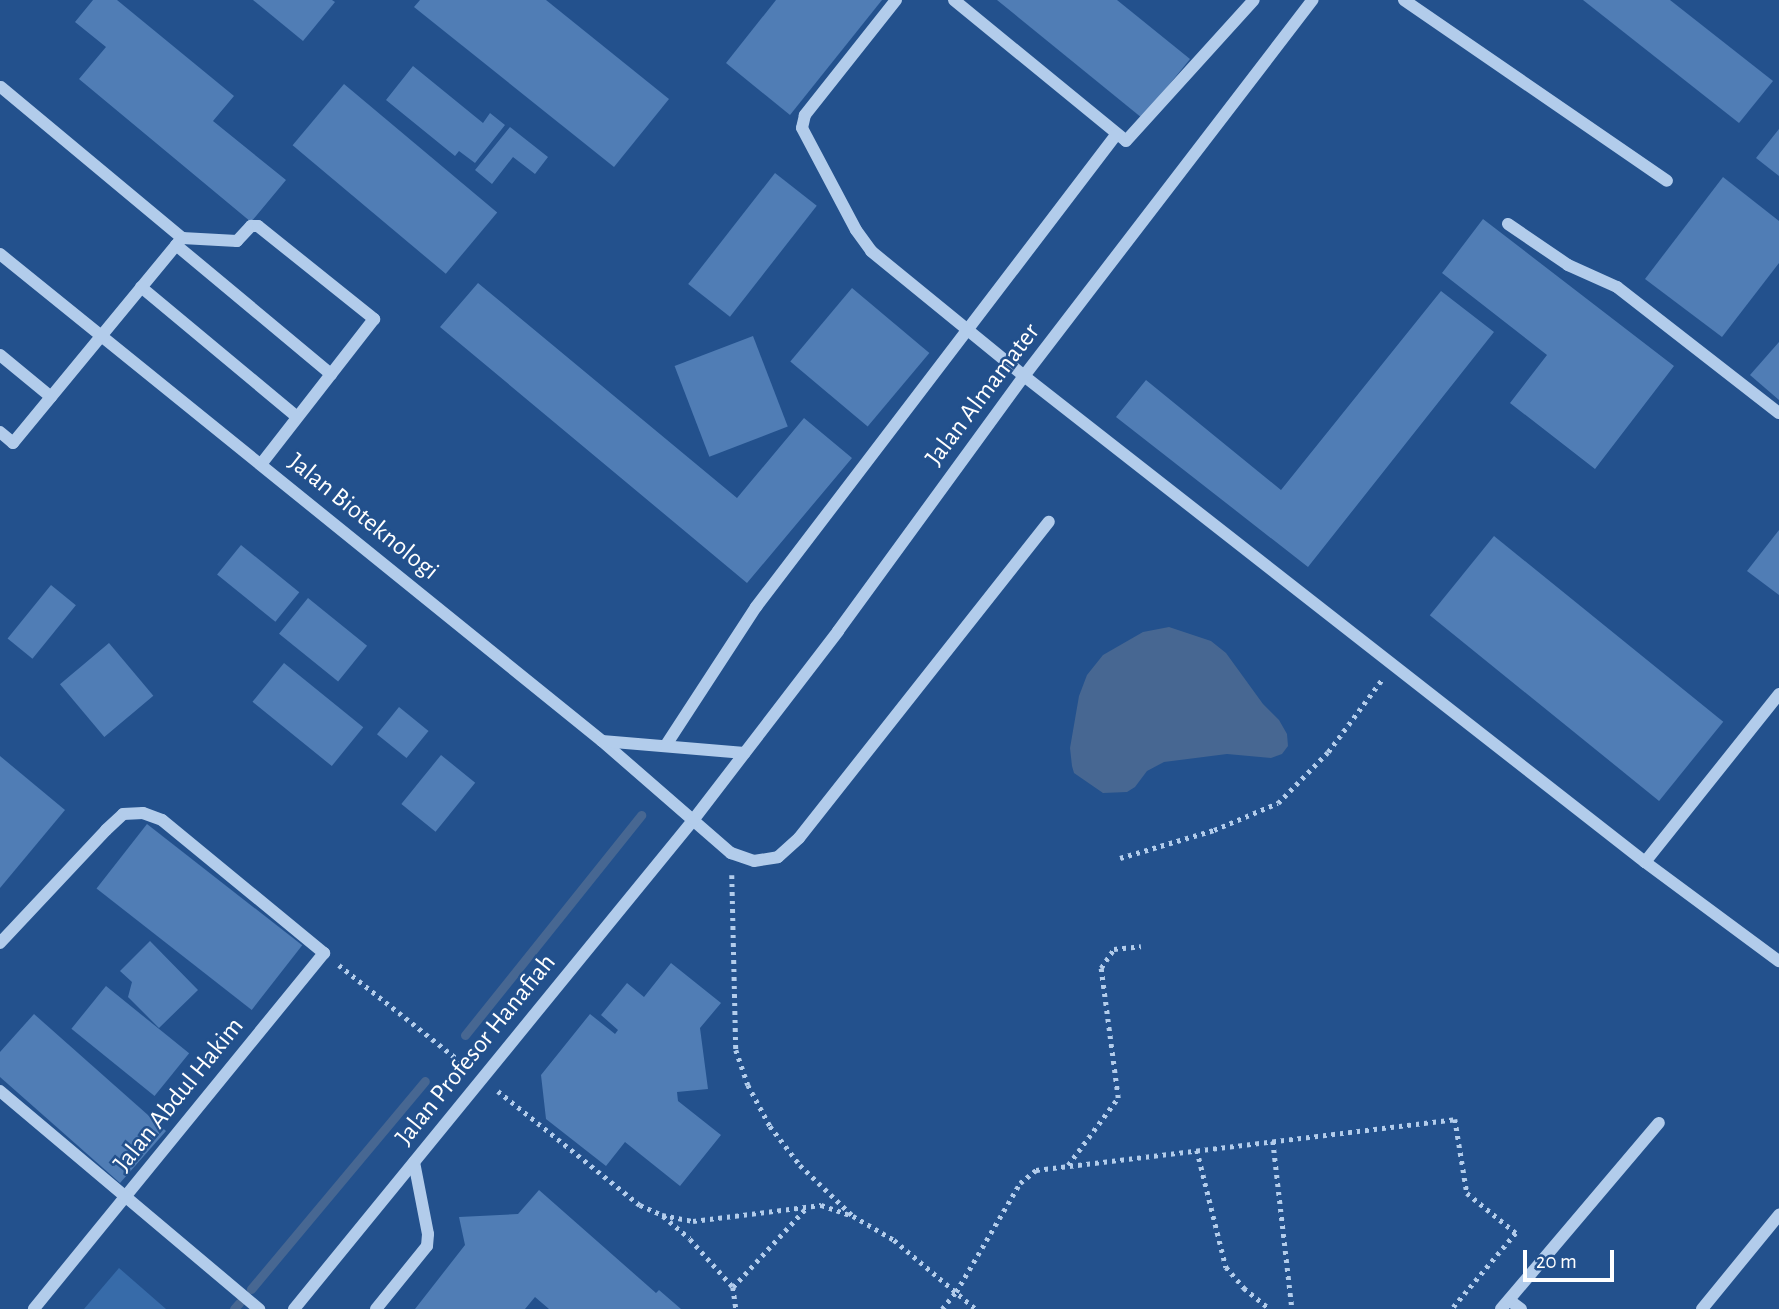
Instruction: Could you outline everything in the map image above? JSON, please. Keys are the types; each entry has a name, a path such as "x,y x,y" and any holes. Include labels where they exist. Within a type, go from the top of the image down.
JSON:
{"lane":[{"path":"897,0 805,115 802,128 830,184 871,251 968,327 1024,376 1646,862 1779,961"},
{"path":"954,0 1126,141 1130,140 1254,0"},
{"name":"Jalan Almamater","path":"694,819 838,631 1024,376 1312,0"},
{"path":"1404,0 1667,181"},
{"path":"1,87 331,374"},
{"path":"666,745 756,607 1116,135"},
{"path":"1508,224 1568,265 1617,287 1779,413"},
{"path":"179,241 237,241 251,226 258,226 374,319 261,464"},
{"path":"0,432 13,443 179,241"},
{"name":"Jalan Bioteknologi","path":"0,254 602,741 731,853"},
{"path":"141,287 298,417"},
{"path":"0,355 51,397"},
{"path":"731,853 754,861 778,857 799,838 1049,522"},
{"path":"1646,862 1779,694"},
{"path":"602,741 744,753"},
{"path":"0,943 123,814 143,813 162,820 324,953"},
{"name":"Jalan Profesor Hanafiah","path":"294,1309 694,819"},
{"name":"Jalan Abdul Hakim","path":"259,1309 126,1197 324,953"},
{"path":"0,1091 126,1197 34,1309"},
{"path":"1521,1309 1505,1304 1659,1123"},
{"path":"376,1309 427,1246 428,1234 414,1162"},
{"path":"1702,1309 1779,1215"}],"path":[{"path":"1119,858 1213,830 1278,803 1328,752 1393,664"},
{"path":"731,853 736,1050 748,1085 770,1126 800,1165 853,1216"},
{"path":"1068,1166 1118,1098 1101,968 1114,949 1141,946"},
{"path":"324,953 640,1205 662,1216 690,1239 733,1287 736,1309"},
{"path":"942,1309 956,1292 1026,1175 1036,1170 1455,1119 1467,1192 1516,1233 1452,1309"},
{"path":"1273,1141 1293,1309"},
{"path":"1197,1150 1226,1267 1244,1288 1270,1309"},
{"path":"662,1216 693,1221 821,1205 853,1216 894,1240 976,1309"},
{"path":"733,1287 808,1206"}],"shaded area":[{"path":"1169,627 1211,641 1226,653 1263,704 1279,720 1287,734 1288,746 1282,754 1271,758 1227,754 1164,762 1147,771 1135,787 1127,792 1103,793 1074,773 1072,766 1070,748 1079,696 1087,675 1103,655 1143,632"},
{"path":"119,1268 166,1309 84,1309"}],"building":[{"path":"93,0 117,0 234,96 213,121 286,180 251,222 79,79 106,47 75,22"},
{"path":"253,0 332,0 335,2 303,41"},
{"path":"420,0 546,0 669,99 614,167 414,7"},
{"path":"776,0 882,0 790,115 726,63"},
{"path":"997,0 1117,0 1190,59 1142,118"},
{"path":"1583,0 1670,0 1773,81 1739,123"},
{"path":"413,66 483,123 490,113 505,125 475,163 459,151 455,156 386,100"},
{"path":"344,84 497,213 446,274 293,145"},
{"path":"510,127 548,157 535,174 513,157 492,184 475,170"},
{"path":"1779,129 1779,176 1756,158"},
{"path":"775,173 817,206 730,317 688,284"},
{"path":"1723,177 1779,221 1779,263 1722,337 1645,279"},
{"path":"1483,219 1674,366 1595,469 1510,403 1547,355 1442,273"},
{"path":"478,283 737,498 804,418 852,458 747,583 440,327"},
{"path":"852,288 929,353 868,426 790,362"},
{"path":"1441,291 1494,332 1308,567 1116,417 1146,380 1281,490"},
{"path":"753,336 788,427 709,457 675,366"},
{"path":"1779,342 1779,400 1750,375"},
{"path":"1779,530 1779,595 1747,571"},
{"path":"1494,536 1723,722 1659,801 1430,615"},
{"path":"241,545 299,592 275,622 217,575"},
{"path":"51,585 76,605 32,659 8,639"},
{"path":"308,598 367,646 338,682 279,634"},
{"path":"109,643 153,696 104,737 60,684"},
{"path":"284,663 363,727 332,766 253,702"},
{"path":"399,707 429,731 407,758 377,734"},
{"path":"441,755 475,783 436,832 401,804"},
{"path":"0,756 65,810 0,888"},
{"path":"147,824 302,945 252,1010 97,889"},
{"path":"150,941 198,990 159,1028 128,997 132,982 120,971"},
{"path":"671,963 721,1003 700,1028 708,1089 677,1092 678,1101 721,1135 680,1186 625,1142 606,1166 546,1119 541,1075 590,1014 615,1034 618,1030 601,1015 627,983 644,997"},
{"path":"106,986 189,1053 155,1096 71,1029"},
{"path":"34,1014 166,1131 120,1183 0,1077 0,1052"},
{"path":"539,1190 656,1293 659,1290 681,1309 549,1309 535,1297 525,1309 415,1309 465,1245 459,1217 518,1214"}],"waterway":[{"path":"465,1035 641,815"},
{"path":"251,1289 425,1081"},
{"path":"234,1309 239,1303"}]}
